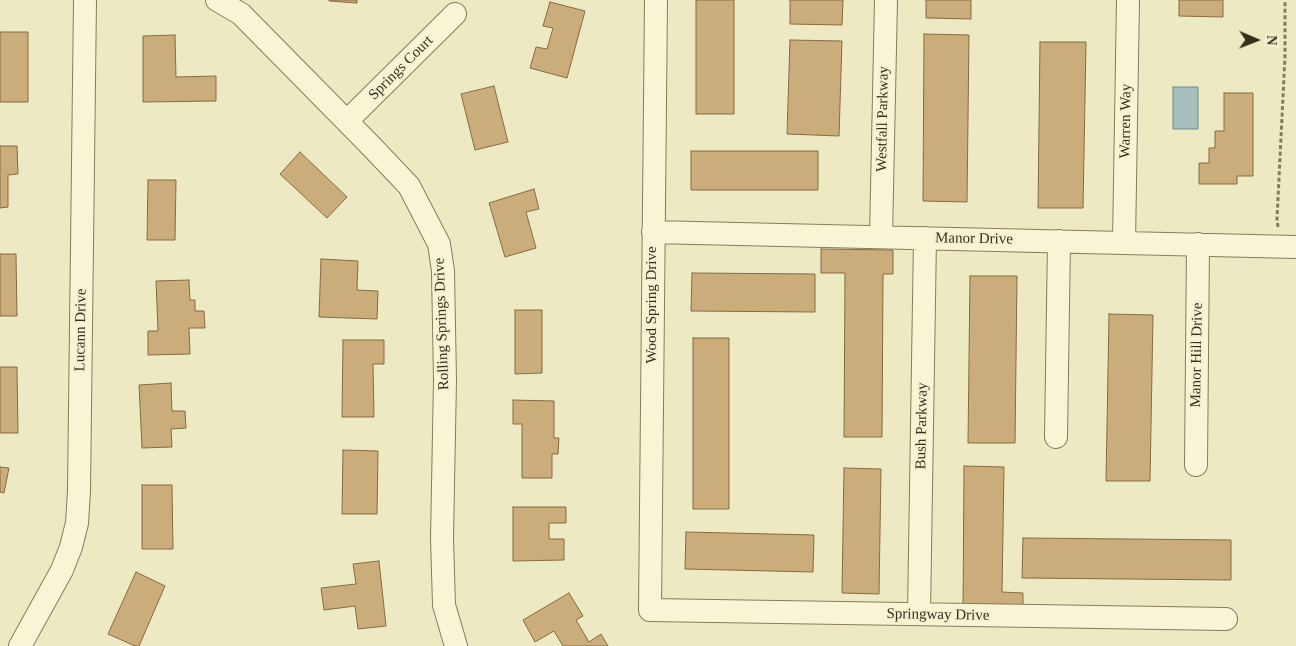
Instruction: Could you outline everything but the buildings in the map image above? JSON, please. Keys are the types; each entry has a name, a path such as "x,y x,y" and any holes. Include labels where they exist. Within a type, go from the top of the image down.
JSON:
{"street":[{"name":"Lucann Drive","path":"20,646 62,570 71,547 77,523 79,491 85,0"},
{"name":"Rolling Springs Drive","path":"217,0 241,14 409,186 439,244 444,270 445,380 442,538 444,605 456,646"},
{"name":"Wood Spring Drive","path":"650,610 656,0"},
{"name":"Westfall Parkway","path":"881,237 886,0"},
{"name":"Warren Way","path":"1124,243 1128,0"},
{"name":"Springs Court","path":"347,121 455,14"},
{"name":"Manor Drive","path":"653,232 1288,246"},
{"name":"Bush Parkway","path":"919,614 924,238"},
{"path":"1056,437 1059,241"},
{"name":"Manor Hill Drive","path":"1196,465 1198,244"},
{"name":"Springway Drive","path":"650,610 1226,619"}],"path":[{"path":"1285,0 1285,56 1277,219 1288,246"}],"water":[{"path":"1173,87 1198,87 1198,129 1173,129"}]}
